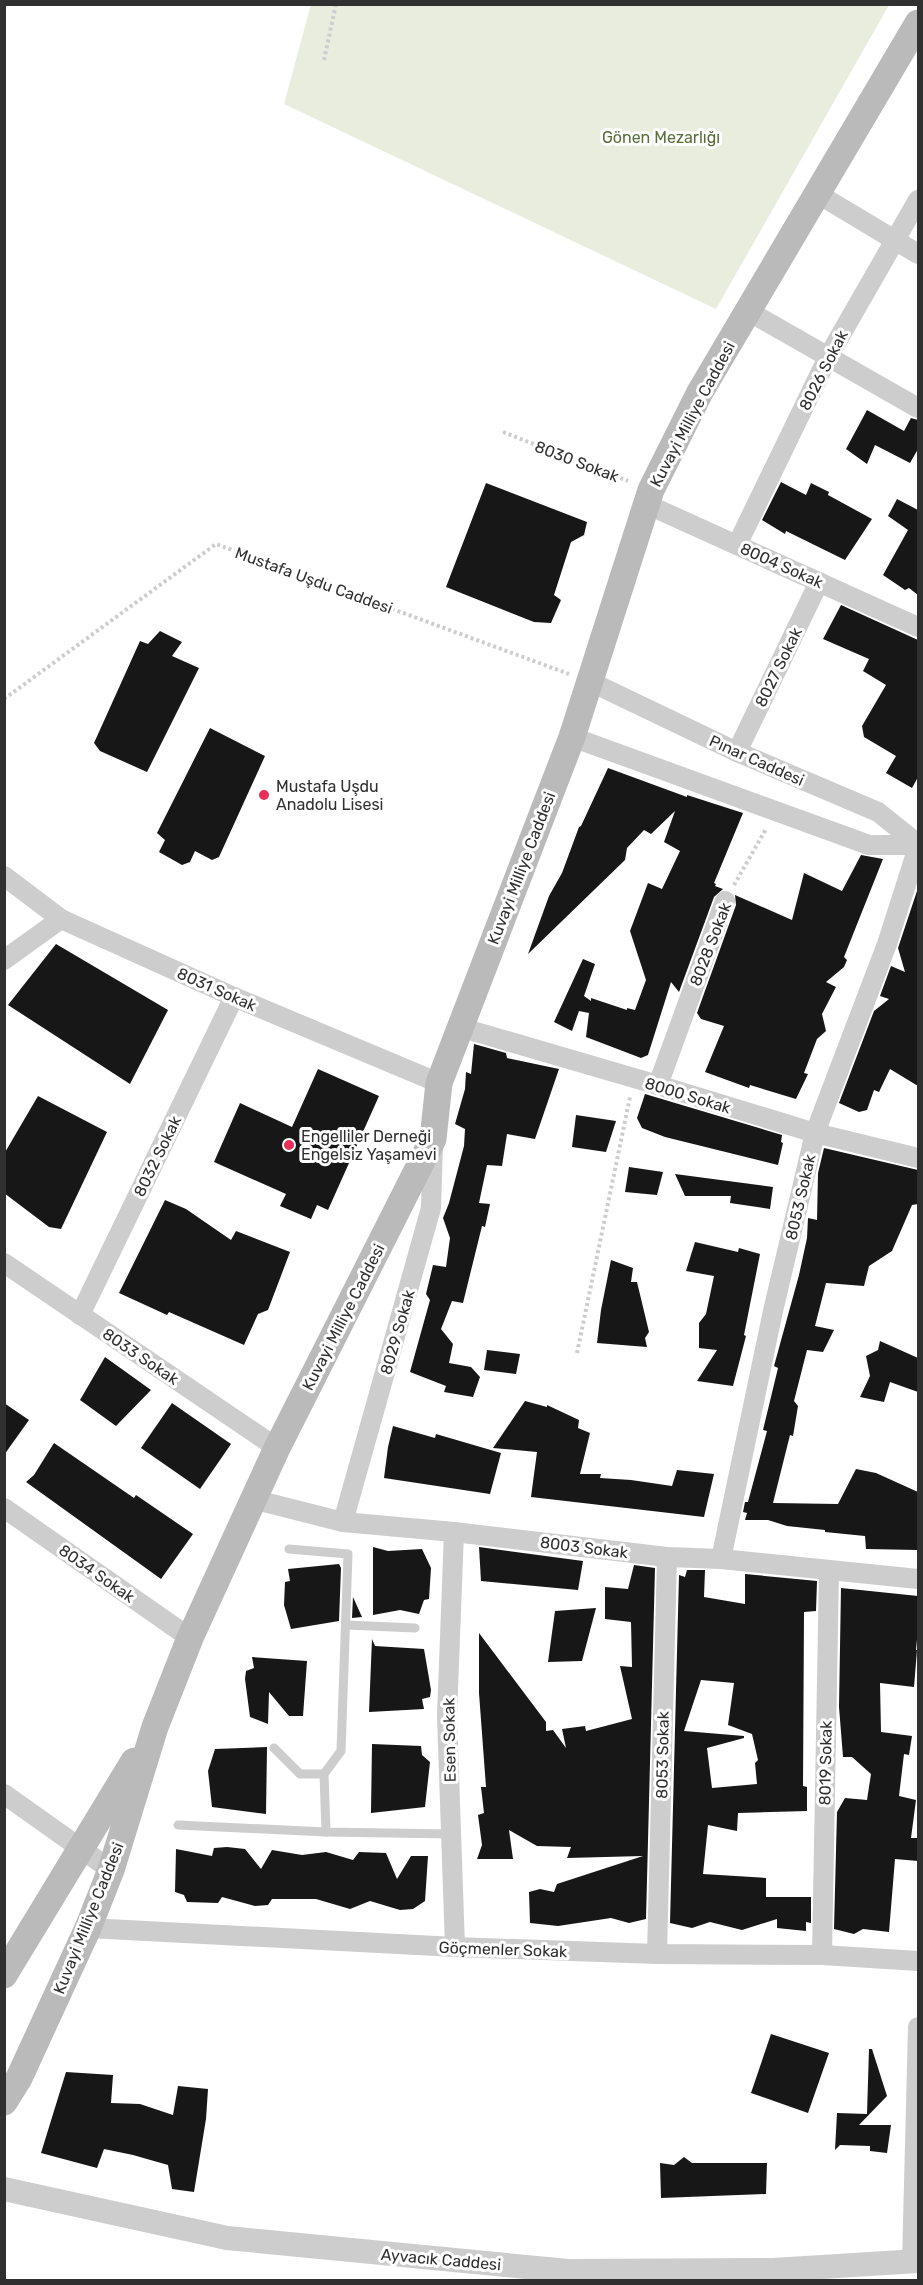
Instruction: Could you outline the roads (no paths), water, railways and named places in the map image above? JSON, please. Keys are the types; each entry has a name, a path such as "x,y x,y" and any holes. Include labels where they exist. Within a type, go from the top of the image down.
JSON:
{"main road":[{"name":"Kuvayi Milliye Caddesi","path":"4,2102 19,2078 88,1928 111,1870 155,1727 190,1638 252,1499 433,1139 439,1083 572,737 649,497 700,392 918,23"},
{"name":"Kuvayi Milliye Caddesi","path":"4,1975 155,1727"}],"street":[{"path":"818,194 918,254"},
{"name":"8026 Sokak","path":"737,545 828,357 918,200"},
{"path":"748,311 918,408"},
{"name":"8004 Sokak","path":"649,497 737,545 918,627"},
{"name":"8027 Sokak","path":"737,752 819,582"},
{"name":"Pınar Caddesi","path":"591,682 737,752 878,812 918,845"},
{"path":"572,737 869,845 918,845"},
{"name":"8053 Sokak","path":"721,1559 773,1311 815,1133 887,944 918,845"},
{"name":"8031 Sokak","path":"4,876 61,919 234,997 439,1083"},
{"name":"8028 Sokak","path":"658,1085 725,901"},
{"path":"4,960 61,919"},
{"name":"8032 Sokak","path":"80,1315 234,997"},
{"name":"8000 Sokak","path":"459,1027 815,1133 918,1158"},
{"name":"8029 Sokak","path":"343,1522 431,1208 433,1139"},
{"name":"8033 Sokak","path":"4,1263 277,1448"},
{"name":"8003 Sokak","path":"252,1499 343,1522 454,1532 667,1557 721,1559 918,1579"},
{"name":"8034 Sokak","path":"4,1508 190,1638"},
{"name":"Esen Sokak","path":"454,1532 447,1716 455,1947"},
{"name":"8053 Sokak","path":"657,1954 667,1557"},
{"name":"8019 Sokak","path":"822,1955 829,1571"},
{"path":"4,1794 111,1870"},
{"name":"Göçmenler Sokak","path":"88,1928 455,1947 657,1954 822,1955 918,1961"},
{"path":"911,2268 918,2027"},
{"name":"Ayvacık Caddesi","path":"4,2189 227,2238 568,2271 911,2268"}],"lane":[{"path":"290,1549 348,1554 342,1751 324,1774 326,1832"},
{"path":"346,1625 415,1628"},
{"path":"274,1748 300,1774 324,1774"},
{"path":"178,1825 326,1832 451,1834"}],"place":[{"name":"Mustafa Uşdu Anadolu Lisesi","path":"264,795"},
{"name":"Engelliler Derneği Engelsiz Yaşamevi","path":"289,1145"}],"park label":[{"name":"Gönen Mezarlığı","path":"661,137"}]}
